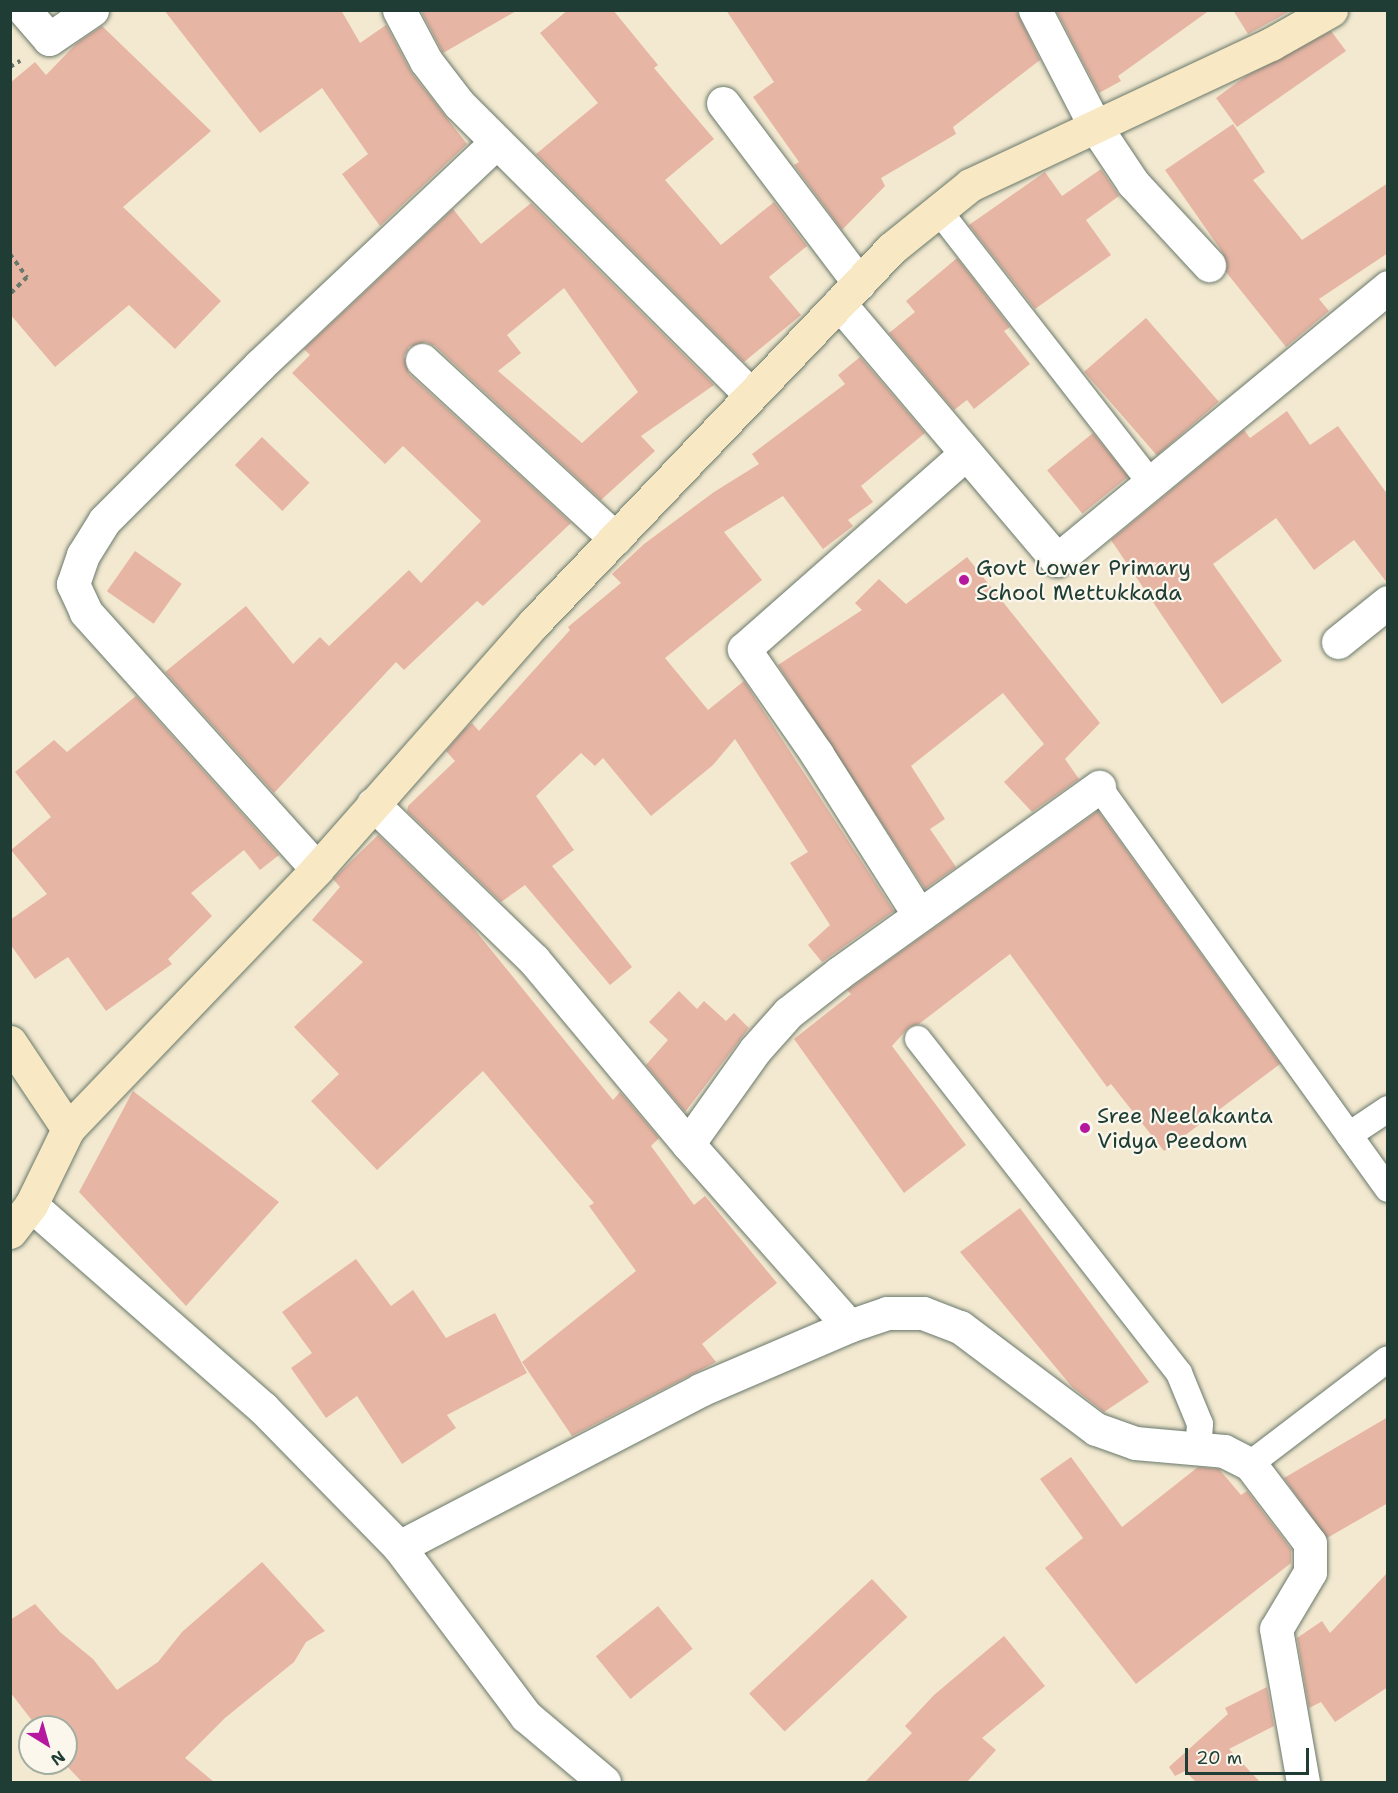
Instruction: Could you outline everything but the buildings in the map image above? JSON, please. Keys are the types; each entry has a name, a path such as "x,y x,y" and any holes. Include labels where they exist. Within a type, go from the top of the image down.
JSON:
{"street":[{"path":"24,10 49,39 92,10"},
{"path":"399,10 426,61 459,105 751,395"},
{"path":"1035,10 1095,126 1133,183 1209,265"},
{"path":"10,1232 31,1205 68,1129 317,869 373,804 615,538 892,248 970,185 1271,44 1330,10"},
{"path":"723,103 849,293 966,453 1057,560 1388,287"},
{"path":"317,869 86,612 73,584 83,555 104,521 260,365 497,142"},
{"path":"422,360 615,538"},
{"path":"920,915 817,754 744,649 966,453"},
{"path":"1338,642 1388,602"},
{"path":"688,1144 755,1050 788,1013 1099,787"},
{"path":"373,804 534,960 688,1144 849,1326"},
{"path":"10,1042 68,1129"},
{"path":"31,1205 263,1408 399,1547 526,1716 603,1782"},
{"path":"399,1547 700,1390 849,1326 887,1313 923,1312 960,1327 1096,1429 1135,1443 1224,1451 1250,1464 1310,1543 1310,1572 1276,1629 1303,1782"}],"lane":[{"path":"939,211 1151,483"},
{"path":"1099,787 1388,1188"},
{"path":"918,1039 1179,1373 1200,1424 1198,1450"},
{"path":"1349,1135 1388,1109"},
{"path":"1250,1464 1388,1359"}],"path":[{"path":"10,254 27,277 10,294"}],"place":[{"name":"Govt Lower Primary School Mettukkada","path":"964,580"},
{"name":"Sree Neelakanta Vidya Peedom","path":"1085,1128"}]}
